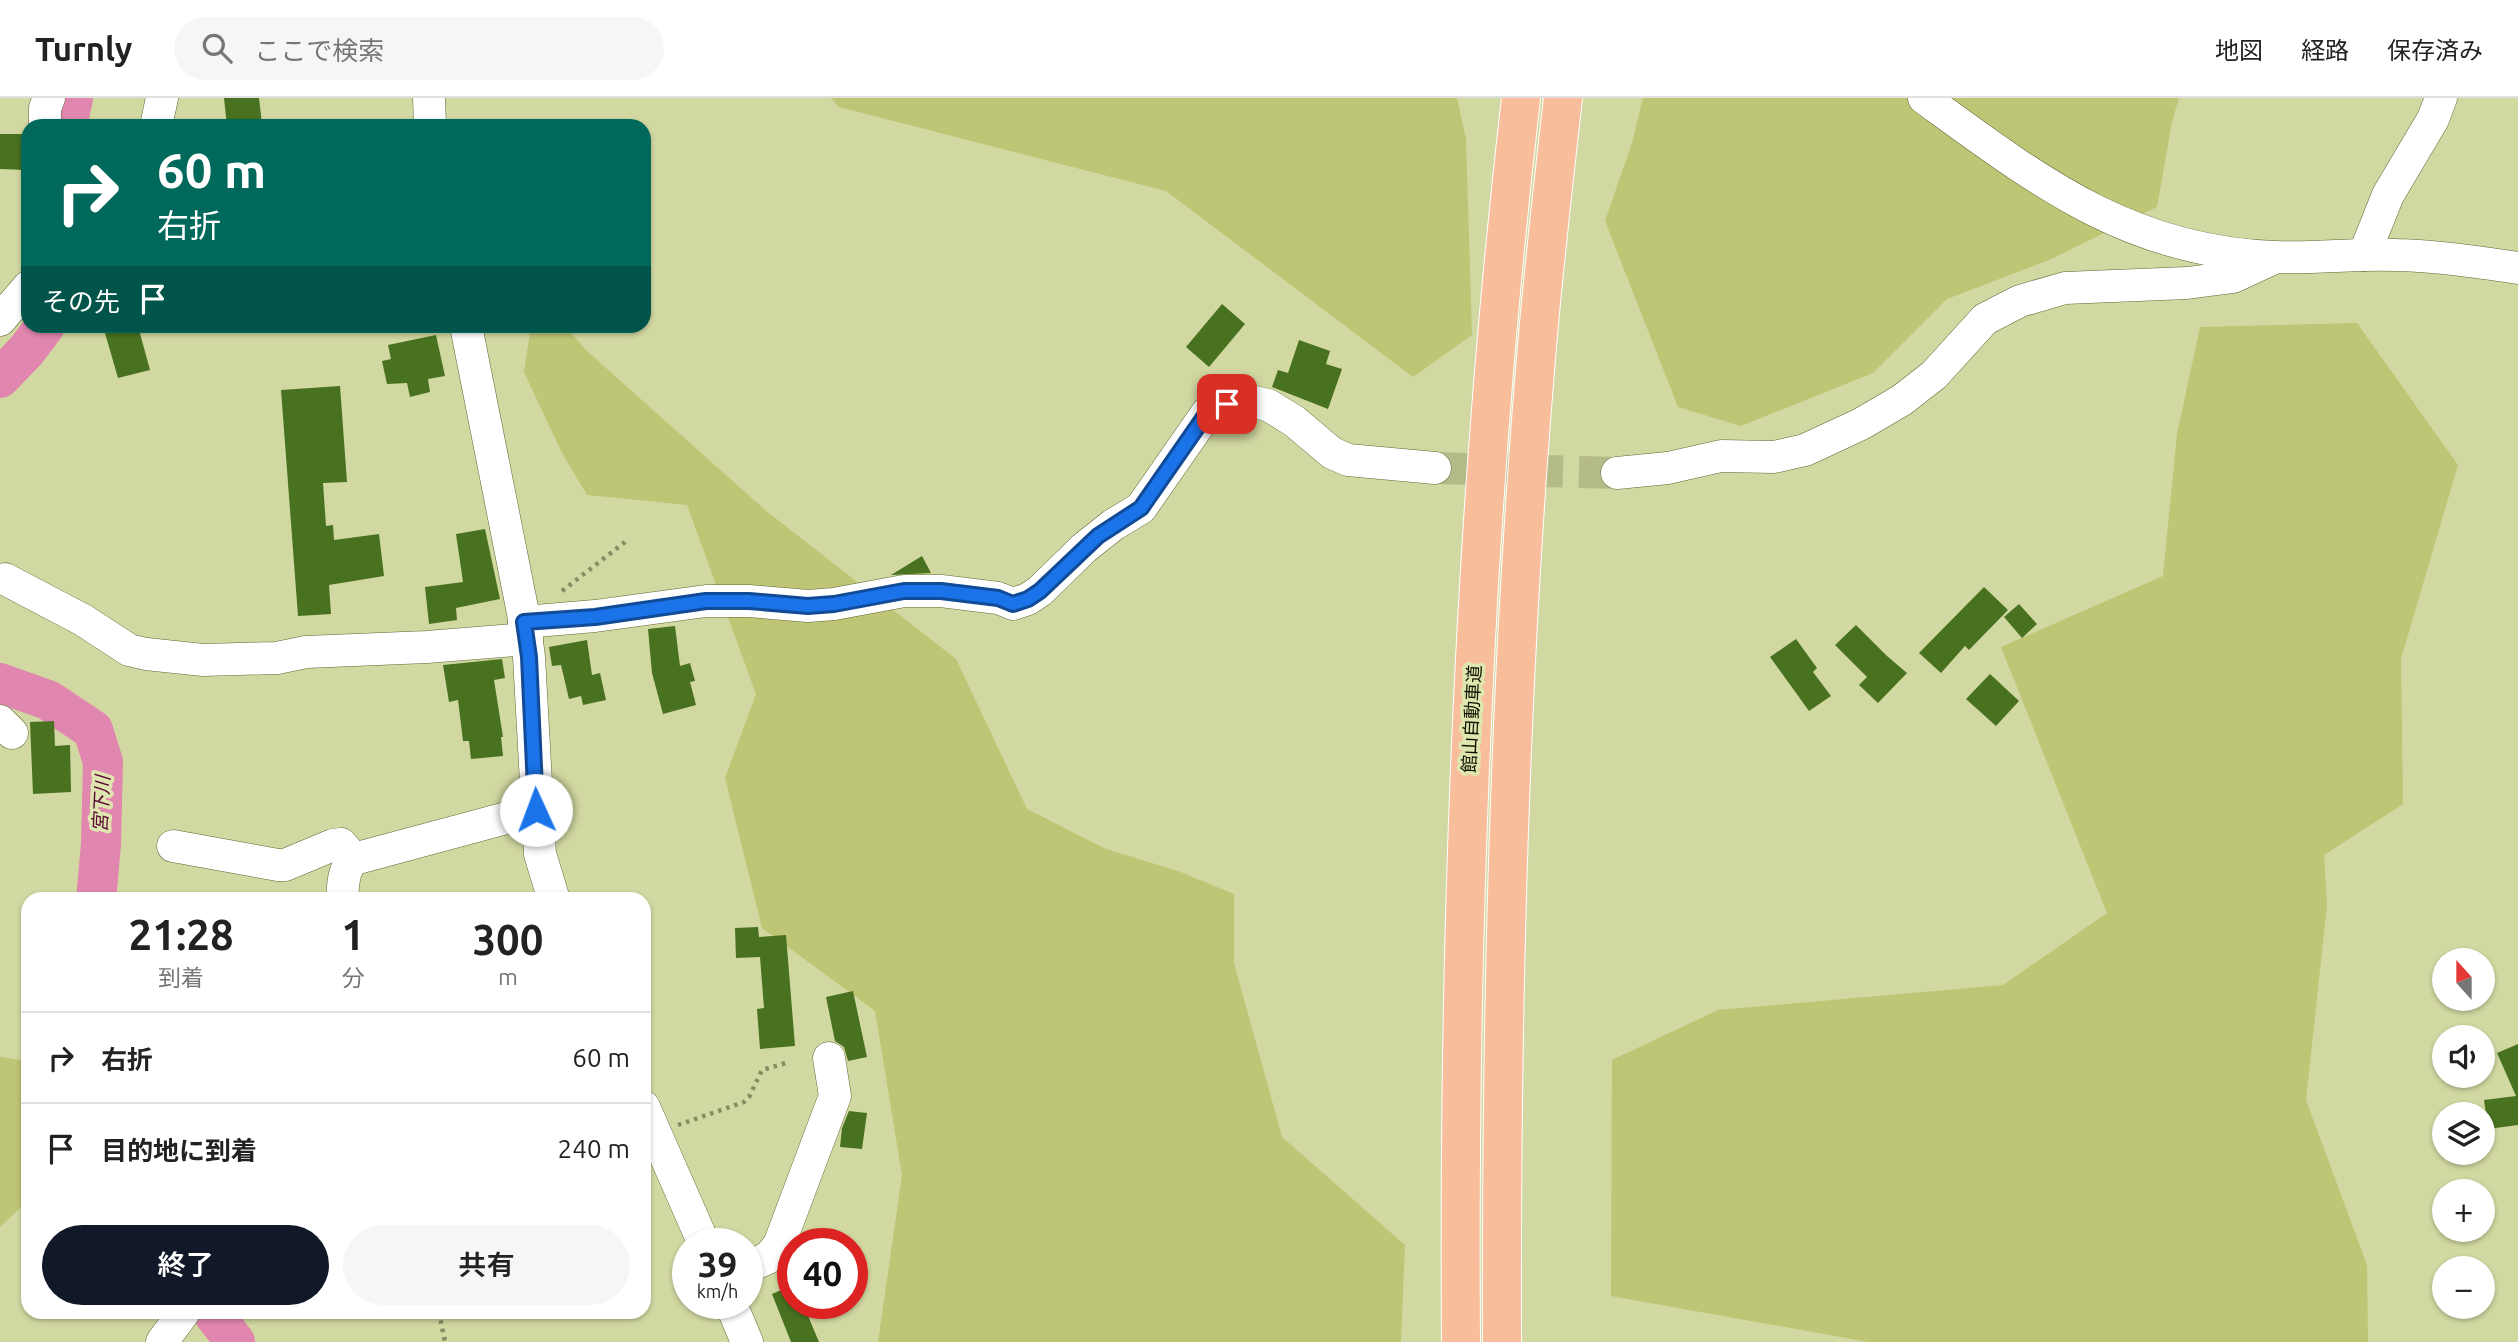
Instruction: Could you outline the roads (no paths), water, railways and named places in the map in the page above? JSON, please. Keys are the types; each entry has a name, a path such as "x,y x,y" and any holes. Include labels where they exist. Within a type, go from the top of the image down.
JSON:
{"highway":[{"name":"館山自動車道","path":"1461,1342 1462,987 1469,760 1482,532 1506,224 1521,98"},
{"path":"1502,1342 1506,911 1520,582 1538,334 1563,98"}],"street":[{"path":"45,119 49,98"},
{"path":"158,119 162,98"},
{"path":"429,98 430,119"},
{"path":"1924,98 2013,163 2066,197 2148,235 2186,245 2274,257 2364,255 2458,258 2518,268"},
{"path":"2364,255 2388,195 2419,138 2433,119 2441,98"},
{"path":"1617,473 1668,468 1721,456 1774,457 1805,450 1861,424 1902,400 1934,375 1985,319 2020,301 2065,288 2187,283 2233,277 2274,257"},
{"path":"0,320 21,295"},
{"path":"468,333 534,626 536,810 540,853 552,892"},
{"path":"5,579 83,620 129,650 203,660 427,647 534,626 706,601 749,601 808,606 904,591 941,591 998,598 1013,604 1040,591 1093,540 1141,508 1207,413 1227,404 1245,400 1268,405 1294,421 1332,453 1349,460 1434,468"},
{"path":"342,892 349,863 354,859 536,810"},
{"path":"173,846 285,865 341,844 354,859"},
{"path":"763,1260 779,1244 835,1096 829,1058"},
{"path":"651,1122 697,1228"},
{"path":"162,1342 179,1319"},
{"path":"737,1319 747,1342"}],"waterway":[{"name":"宮下川","path":"68,119 73,98"},
{"name":"宮下川","path":"0,378 40,333"},
{"name":"宮下川","path":"0,683 48,700 93,730 103,762 97,892"},
{"name":"宮下川","path":"217,1319 235,1342"}],"tunnel":[{"path":"1435,468 1617,473"}]}
